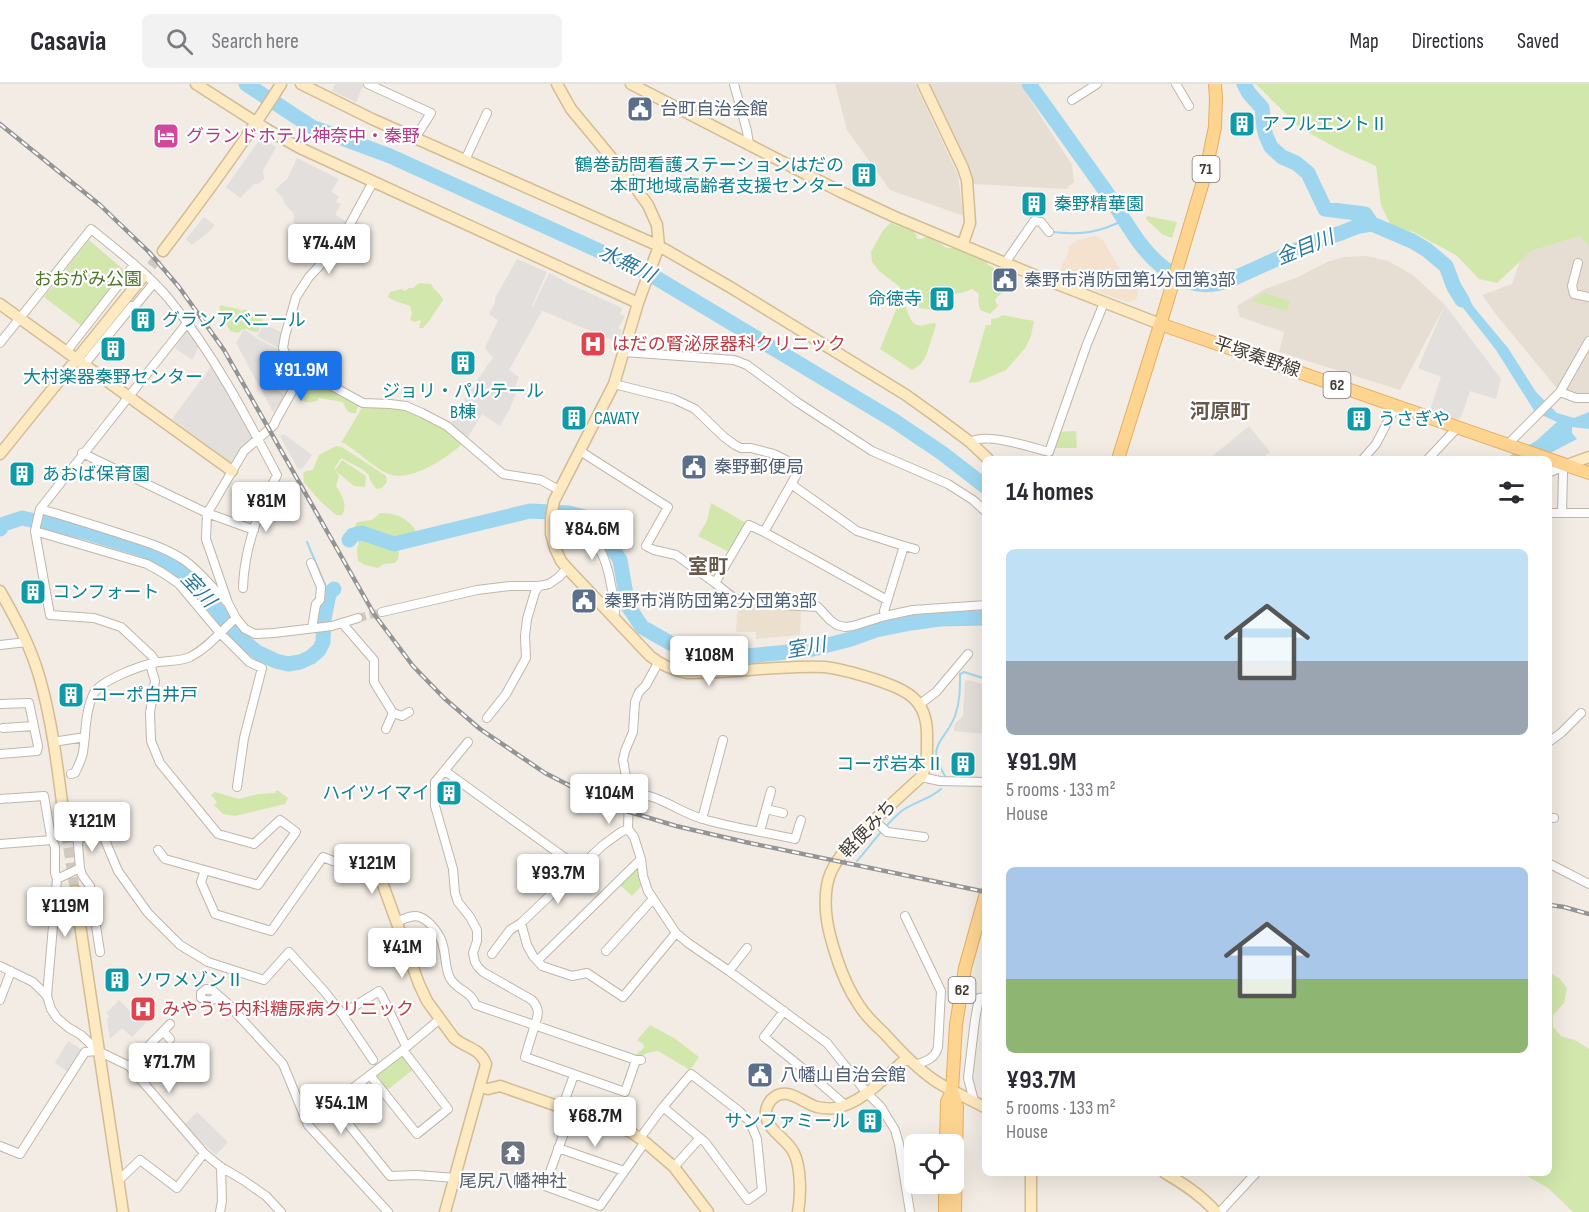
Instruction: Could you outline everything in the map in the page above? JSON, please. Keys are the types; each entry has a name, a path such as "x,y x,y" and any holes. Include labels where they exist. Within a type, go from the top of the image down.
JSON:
{"main road":[{"name":"71","path":"1160,324 1212,146 1216,113 1215,84"},
{"name":"平塚秦野線","path":"1160,324 1511,445 1536,456"},
{"path":"1119,456 1160,324"},
{"name":"平塚秦野線","path":"1559,466 1589,472"},
{"name":"62","path":"946,1134 947,1102 952,1090 956,1025 965,968 982,907"},
{"name":"62","path":"952,1090 957,1107 955,1212"},
{"path":"945,1194 945,1212"}],"street":[{"path":"196,84 259,119 300,148 639,301"},
{"path":"163,251 195,210 281,84"},
{"path":"301,84 372,119 658,248 730,287 896,389 938,417 985,456"},
{"path":"368,84 431,113 415,138"},
{"path":"557,84 570,109 648,205 657,225 658,248 614,384 554,501 551,534 561,561 650,656 672,670 687,673 802,666 827,667 899,687 910,694 924,711 927,726 927,764 921,777 940,781 982,783"},
{"path":"631,84 841,192 895,217 1160,324"},
{"path":"734,84 749,145"},
{"path":"923,84 967,180 970,223 963,244"},
{"path":"1072,100 1097,84"},
{"path":"1176,84 1190,106"},
{"path":"465,160 487,113"},
{"path":"373,182 338,246 309,277 296,297 283,348 287,357 303,372 363,403 406,406 447,426 503,474 542,480 559,490"},
{"path":"1005,263 1034,221 1041,222 1049,232"},
{"path":"0,343 91,229 134,265 168,298 212,357 277,476 269,490 254,530 243,573 243,588"},
{"path":"1578,262 1572,286 1575,294 1589,297"},
{"path":"66,352 134,265"},
{"path":"80,362 142,278"},
{"path":"0,454 80,362 132,306 135,306 153,284"},
{"path":"970,442 974,439 992,438 1049,452 1104,303"},
{"path":"0,304 231,471"},
{"path":"159,850 165,859 258,885 296,832 280,820 254,844 218,834 160,762 152,741 150,713 155,681 152,656 121,627 94,618 50,615 35,530 40,510 82,453 187,324"},
{"path":"1511,445 1559,394 1589,341"},
{"path":"624,352 734,360 747,365 797,402 872,451 948,484 973,500 982,509"},
{"path":"303,372 274,425 243,451 231,471 207,513 206,539 228,603 245,629 255,634 332,626 358,618"},
{"path":"614,384 674,399 695,409 735,445 774,454 789,461 798,472 764,531"},
{"path":"1559,394 1589,398"},
{"path":"1366,456 1376,444 1396,406"},
{"path":"1431,456 1458,427"},
{"path":"580,451 668,507 646,546 676,555 735,599 818,607 830,620 845,627 913,610 982,605"},
{"path":"82,453 207,513 254,530"},
{"path":"1563,513 1563,473 1559,466 1589,457"},
{"path":"791,484 857,531 915,549"},
{"path":"40,510 168,550 186,561 228,603"},
{"path":"1552,513 1589,513"},
{"path":"551,518 575,525 597,544 608,569 616,609 614,617"},
{"path":"715,583 749,525 764,531 887,600"},
{"path":"35,530 147,564 163,573 179,584 249,662 262,668 244,738 237,787"},
{"path":"885,616 884,611 904,546"},
{"path":"311,563 321,587 320,600 316,604 315,628"},
{"path":"382,612 477,590 549,584 567,568"},
{"path":"487,718 506,694 526,658 527,619 539,586"},
{"path":"0,591 27,642 40,677 80,868 90,886 100,952"},
{"path":"71,774 75,773 83,754 89,707 96,690 134,669 153,663 189,657 203,648 236,618"},
{"path":"342,622 374,660 374,682 393,713 402,716 410,712"},
{"path":"0,645 27,642"},
{"path":"920,704 936,692 968,654"},
{"path":"658,663 635,702 633,732 623,760 629,794 628,829 641,859 648,891 676,933 827,1043 881,1107 895,1130 899,1144 910,1212"},
{"path":"0,705 29,703 38,746 37,751 0,754"},
{"path":"386,729 393,713"},
{"path":"1552,740 1561,734 1581,713"},
{"path":"3,728 34,726"},
{"path":"53,742 85,737"},
{"path":"702,819 723,740"},
{"path":"397,921 411,916 419,917 430,925 439,936 443,946 450,978 470,995 476,1005 536,1025 639,1060 625,1092 525,1057 536,1025 537,1006 532,1000 483,972 475,962 473,953 477,941 477,930 458,902 453,869 435,806 436,781 468,742"},
{"path":"445,771 579,868"},
{"name":"軽便みち","path":"921,777 881,826 840,856 830,873 827,886 828,926 845,980 857,1002 871,1020 911,1062 937,1082 982,1106"},
{"path":"760,831 771,791"},
{"path":"629,794 653,796 702,819 795,838 801,820"},
{"path":"0,799 44,796 54,848 57,879 47,996 57,1018 81,1035 98,1051 129,1066 204,1153 221,1167 266,1196 281,1212"},
{"path":"766,808 783,813"},
{"path":"881,826 924,837"},
{"path":"492,954 510,930 603,845 628,829"},
{"path":"74,835 102,833 118,871 148,913 180,945 208,962 264,980 289,952 325,992 373,1060"},
{"path":"0,844 52,840"},
{"path":"205,870 201,882 215,914 271,931 323,857 333,861"},
{"path":"538,960 641,859"},
{"path":"1552,865 1589,884"},
{"path":"57,879 80,868"},
{"path":"344,870 357,868 373,872 382,882 427,1001 454,1038 478,1052 486,1064 445,1212"},
{"path":"75,891 123,1212"},
{"path":"606,951 653,899"},
{"path":"798,1212 800,1194 795,1154 768,1123 765,1115 766,1106 773,1098 786,1093 818,1108 837,1108 857,1100 911,1062 932,1058 936,1053 941,991 905,916"},
{"path":"521,922 527,945 542,966 572,976 586,973 623,997 676,933"},
{"path":"729,971 747,948"},
{"path":"0,966 33,982 47,996"},
{"path":"0,1000 11,971"},
{"path":"342,1014 379,991 405,1048 448,1109 417,1134 370,1075"},
{"path":"219,996 284,1064 308,1125 388,1212"},
{"path":"974,1101 968,1078 979,998 982,998"},
{"path":"784,1011 764,1036 845,1105"},
{"path":"440,1019 332,1104 390,1176 417,1175 455,1178"},
{"path":"129,1066 170,1024"},
{"path":"163,1032 170,1039"},
{"path":"0,1146 20,1154 85,1052 98,1051"},
{"path":"574,1075 558,1148 545,1186 600,1206 663,1107 691,1074 750,1122 757,1139 762,1190 748,1200 705,1142 663,1107"},
{"path":"480,1087 488,1089 500,1086 566,1112 629,1131 644,1138 674,1167 708,1212"},
{"path":"674,1167 700,1138"},
{"path":"558,1148 624,1171"},
{"path":"118,1181 140,1160 177,1188 204,1153"},
{"path":"220,1212 221,1167"},
{"path":"1031,1176 1032,1212"},
{"path":"1170,1176 1203,1198 1218,1212 1253,1176"}],"shaded area":[{"path":"335,84 364,84 356,102 332,91"},
{"path":"835,84 915,84 958,175 963,214 890,190 847,130"},
{"path":"930,84 1020,84 1072,165 1074,182 1066,189 974,184 969,166"},
{"path":"266,141 276,147 263,171 264,179 254,184 240,198 226,187 258,142"},
{"path":"297,158 339,179 331,192 339,196 336,202 341,204 335,215 348,222 339,239 324,256 293,222 293,213 275,190 288,178"},
{"path":"204,217 215,225 192,245 186,239"},
{"path":"355,220 370,229 361,245 346,235"},
{"path":"1095,236 1103,240 1122,273 1138,291 1136,300 1128,302 1058,277 1069,251 1068,247 1078,240"},
{"path":"1580,236 1589,247 1589,398 1560,392 1482,295 1512,284 1520,261 1531,251"},
{"path":"1366,256 1388,261 1413,275 1445,305 1400,390 1279,352 1284,332 1240,317 1237,306 1265,289 1296,278 1327,262 1344,257"},
{"path":"517,259 547,272 533,307 549,273 622,308 620,314 625,316 619,329 622,330 617,342 538,309 542,311 509,370 519,377 514,389 516,394 509,410 500,426 482,414 467,439 450,425 470,390 493,358 485,348 498,320 489,314 495,298"},
{"path":"1445,305 1501,379 1496,399 1470,391 1458,420 1430,410 1441,377 1418,368"},
{"path":"264,324 283,333 280,349 257,336"},
{"path":"244,329 259,340 280,350 281,355 262,376 286,397 273,412 236,343"},
{"path":"185,332 190,332 200,345 192,360 175,348"},
{"path":"212,365 252,435 252,439 243,447 234,462 230,462 172,419"},
{"path":"1249,426 1270,452 1265,456 1213,456"},
{"path":"284,434 312,455 303,468 298,469 280,436"},
{"path":"272,493 289,499 291,513 267,506"},
{"path":"738,602 801,609 800,635 756,639 756,632 736,632"},
{"path":"965,681 982,684 982,734 954,731 954,725 963,716"},
{"path":"119,1000 138,1020 141,1018 146,1023 132,1037 122,1028 110,1039 107,1018 110,1017 106,1013"},
{"path":"68,1041 81,1049 67,1071 55,1063"},
{"path":"197,1112 228,1142 216,1155 185,1124"}],"green space":[{"path":"1256,84 1589,84 1589,247 1580,236 1531,251 1497,283 1479,279 1456,255 1413,232 1391,226 1381,205 1376,166 1300,128"},
{"path":"1147,216 1177,222 1172,238 1163,235 1146,219"},
{"path":"890,223 913,231 916,238 927,237 946,248 959,248 985,259 988,265 1002,269 1011,275 1012,286 997,297 995,301 998,306 990,314 980,310 979,294 972,289 956,294 941,291 933,309 917,307 903,299 900,287 879,271 872,262 871,252"},
{"name":"おおがみ公園","path":"89,240 125,271 82,326 44,297"},
{"path":"419,283 431,284 443,300 423,328 419,328 421,320 414,322 410,320 412,314 410,306 388,297 390,292 401,289 405,291"},
{"path":"1264,293 1290,301 1287,311 1251,301"},
{"path":"222,305 242,311 244,309 251,315 260,316 263,320 258,332 246,329 238,333 230,331 225,317 220,312 219,307"},
{"path":"898,305 906,307 908,314 917,325 935,323 936,325 926,356 921,364 912,370 880,349"},
{"path":"1002,315 1034,321 1026,347 1006,370 978,382 969,383 986,325 991,325 991,319"},
{"path":"307,376 356,402 358,406 356,413 349,412 343,402 319,398 317,401 307,402 299,398 299,390"},
{"path":"363,406 396,407 418,413 441,427 462,444 448,456 419,472 409,475 391,475 341,443"},
{"path":"1076,431 1077,448 1053,448 1060,432"},
{"path":"336,446 342,447 386,476 387,482 382,488 376,489 369,475 341,458 335,470 342,460 366,476 365,487 354,486 336,471 339,476 336,486 344,504 342,515 336,515 319,500 304,482 303,473 313,470 319,455"},
{"path":"711,503 746,523 729,552 698,536 707,521"},
{"path":"380,513 400,516 415,529 413,538 400,542 398,559 395,563 384,564 378,568 358,561 359,542 354,528 357,522 372,520"},
{"path":"277,790 288,798 285,804 235,816 223,814 214,805 217,802 211,795 215,792 239,799 258,794 275,793"},
{"path":"635,868 639,869 642,885 632,896 619,884"},
{"path":"1552,974 1559,978 1567,988 1564,1003 1553,1015 1553,1027 1561,1036 1577,1041 1589,1049 1589,1212 1573,1212 1548,1188 1527,1176 1552,1176"},
{"path":"650,1025 674,1038 699,1057 690,1070 658,1051 647,1053 639,1058 634,1056 644,1048 643,1044 637,1040"},
{"path":"400,1056 404,1056 414,1069 386,1091 376,1078 377,1074"}],"water":[{"path":"1450,281 1469,298 1508,348 1536,392 1557,413 1574,418 1589,412 1589,429 1572,427 1572,433 1577,439 1545,456 1509,456 1536,441 1557,422 1535,412 1496,350 1449,290"}],"waterway":[{"name":"水無川","path":"246,84 312,127 390,156 648,273 893,420 982,484"},
{"name":"金目川","path":"1029,84 1140,243 1155,260 1179,278 1203,285 1228,281 1321,239 1372,224 1412,241 1446,266 1462,300"},
{"path":"1244,84 1262,108 1264,128 1271,147 1282,157 1296,163 1308,173 1325,209 1365,214 1372,224"},
{"path":"1053,232 1089,232 1124,220"},
{"name":"室川","path":"349,540 353,535 362,533 394,544 530,511 569,513 588,518 599,528 620,560 628,606 642,627 670,643 699,653 737,657 809,650 876,630 911,623 940,619 982,618"},
{"name":"室川","path":"0,529 4,524 22,518 88,533 147,551 172,564 198,585 237,636 257,652 288,664 300,662 319,650 323,642 324,619 329,594 334,589"},
{"path":"307,542 329,594"},
{"path":"945,776 939,765 936,750 957,711 960,674 964,672 982,678"},
{"path":"857,861 897,815 941,789"}],"tunnel":[{"path":"142,278 163,251"},
{"path":"358,618 382,612"},
{"path":"66,833 75,891"}],"railway":[{"path":"0,124 100,205 149,252 179,287 224,350 374,614 413,666 444,698 480,729 545,773 623,810 676,826 745,842 982,891"},
{"path":"1552,905 1589,914"}],"place":[{"name":"台町自治会館","path":"640,109"},
{"name":"アフルエントⅡ","path":"1242,124"},
{"name":"グランドホテル神奈中・秦野","path":"166,136"},
{"name":"鶴巻訪問看護ステーションはだの 本町地域高齢者支援センター","path":"864,175"},
{"name":"秦野精華園","path":"1034,204"},
{"name":"秦野市消防団第1分団第3部","path":"1005,280"},
{"name":"命徳寺","path":"942,299"},
{"name":"グランアベニール","path":"143,320"},
{"name":"はだの腎泌尿器科クリニック","path":"593,344"},
{"name":"大村楽器秦野センター","path":"113,349"},
{"name":"ジョリ・パルテール B棟","path":"463,363"},
{"name":"CAVATY","path":"574,418"},
{"name":"うさぎや","path":"1359,419"},
{"name":"秦野郵便局","path":"694,467"},
{"name":"あおば保育園","path":"22,474"},
{"name":"コンフォート","path":"33,592"},
{"name":"秦野市消防団第2分団第3部","path":"584,601"},
{"name":"コーポ白井戸","path":"71,695"},
{"name":"コーポ岩本Ⅱ","path":"963,764"},
{"name":"ハイツイマイ","path":"449,793"},
{"name":"ソワメゾンⅡ","path":"117,980"},
{"name":"みやうち内科糖尿病クリニック","path":"143,1009"},
{"name":"八幡山自治会館","path":"760,1075"},
{"name":"サンファミール","path":"870,1121"},
{"name":"尾尻八幡神社","path":"513,1153"}],"district":[{"name":"河原町","path":"1220,412"},
{"name":"室町","path":"708,567"}]}
